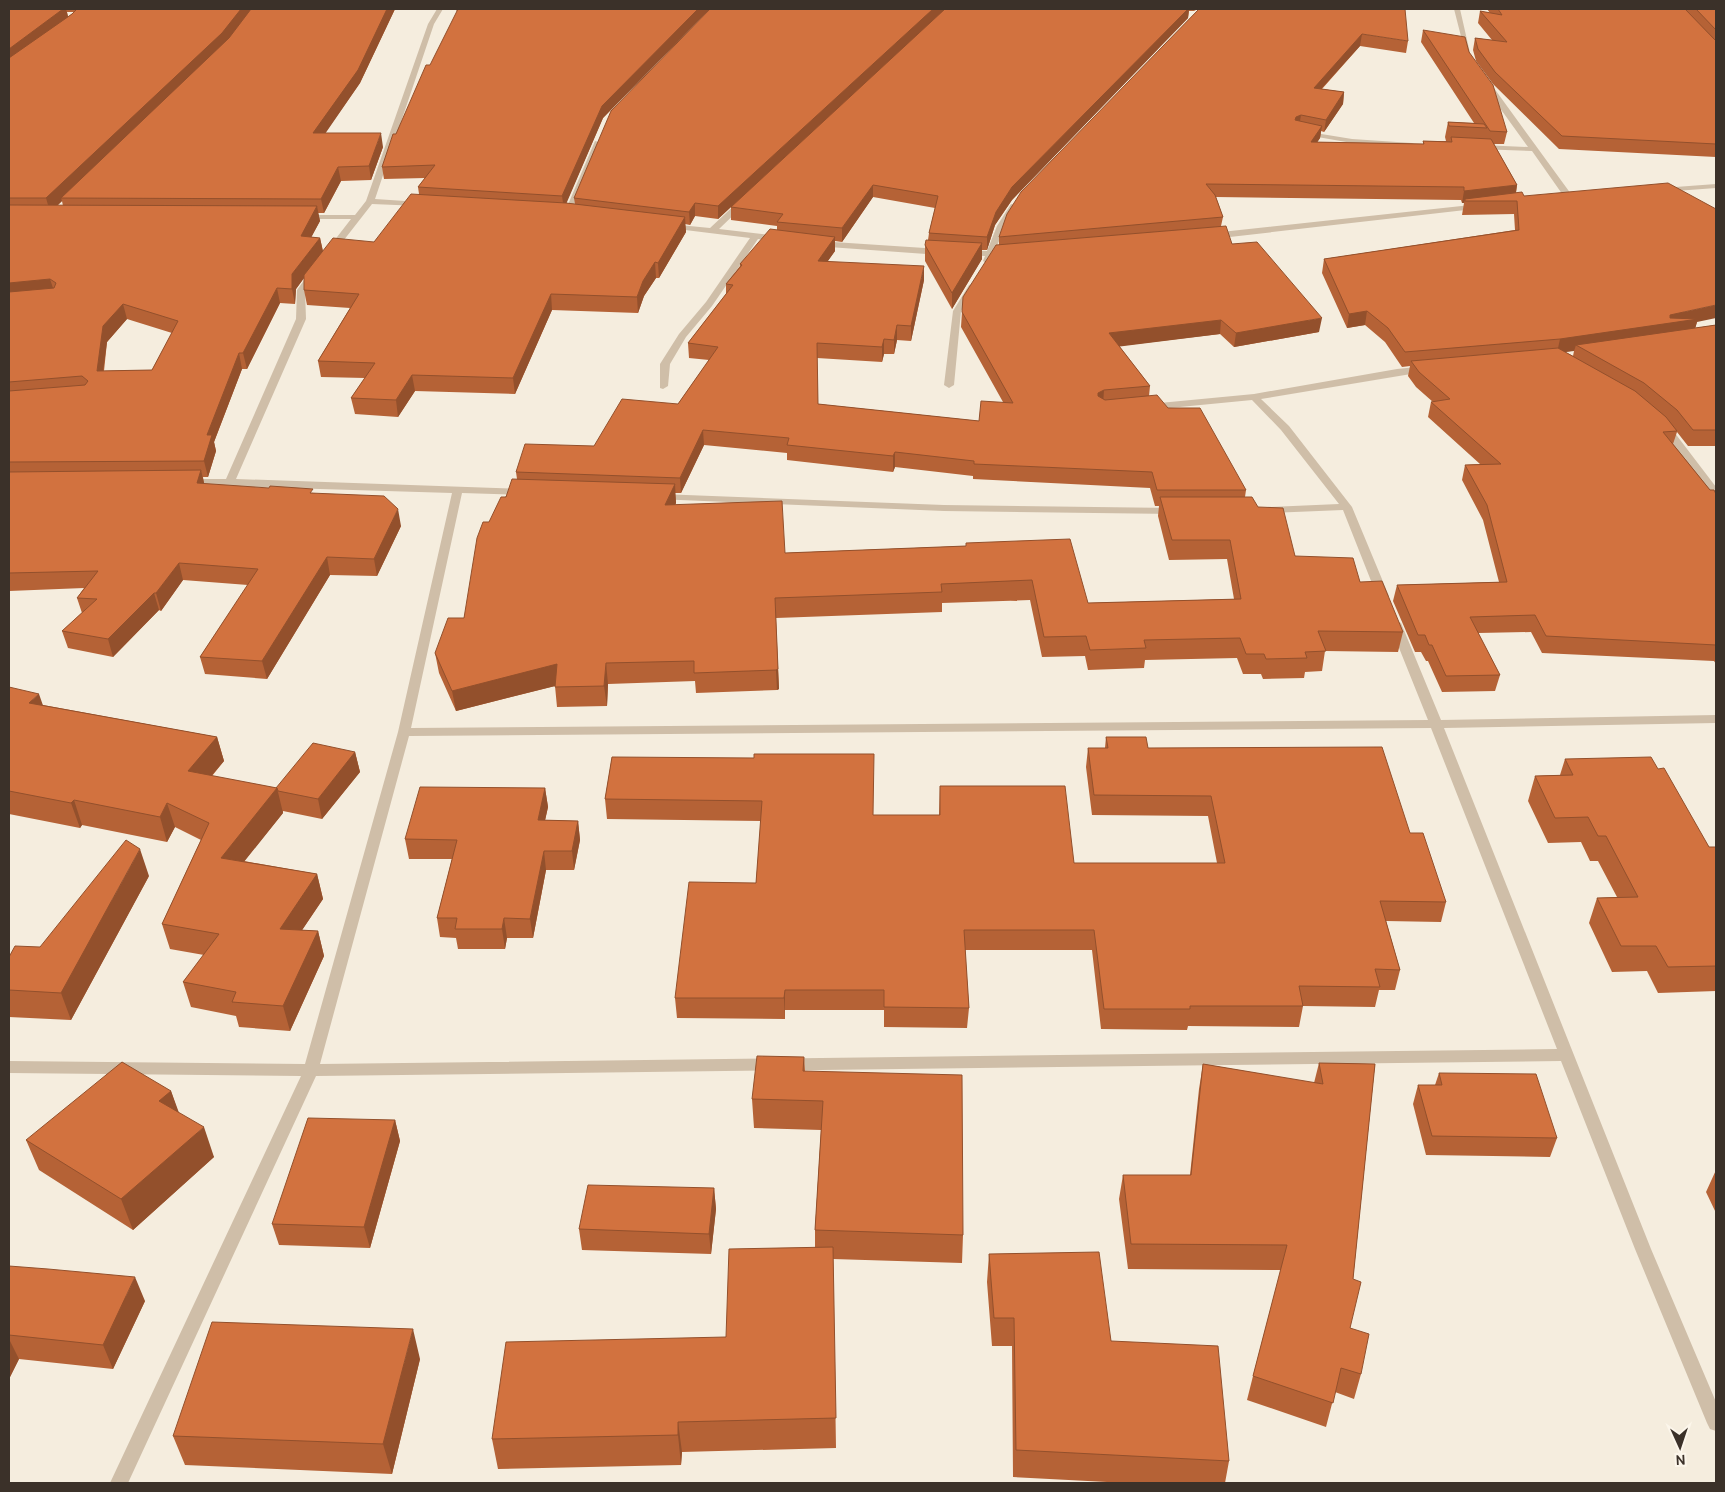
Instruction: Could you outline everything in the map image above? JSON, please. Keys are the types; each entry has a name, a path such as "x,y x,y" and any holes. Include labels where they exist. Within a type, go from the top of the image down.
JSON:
{"street":[{"path":"230,482 301,318 301,290 370,201 431,24 440,9"},
{"path":"1457,9 1470,62"},
{"path":"1482,78 1568,196"},
{"path":"1299,131 1352,141 1424,145"},
{"path":"577,215 563,214 599,139"},
{"path":"1473,147 1532,149"},
{"path":"1657,190 1716,186"},
{"path":"981,271 991,255 1000,226 1022,196"},
{"path":"1558,197 1577,196"},
{"path":"712,231 748,198"},
{"path":"370,201 427,205"},
{"path":"1207,237 1490,205"},
{"path":"297,217 356,217"},
{"path":"664,226 785,240"},
{"path":"663,386 665,364 682,336 709,304 756,236"},
{"path":"804,242 834,246 991,255 1011,253"},
{"path":"949,385 957,311 976,279"},
{"path":"1140,408 1254,397 1398,372 1435,369"},
{"path":"1254,397 1285,428 1347,508 1436,724 1643,1249 1716,1423"},
{"path":"1654,418 1667,429 1716,494"},
{"path":"172,482 230,482 538,492"},
{"path":"119,1483 311,1070 404,732 458,489"},
{"path":"648,496 944,508 1189,511"},
{"path":"1257,510 1347,508"},
{"path":"404,732 1436,724 1716,719"},
{"path":"9,1067 311,1070 1567,1055"}],"building":[{"path":"9,9 63,9 9,49"},
{"path":"77,9 241,9 222,33 46,198 9,198 9,58"},
{"path":"251,9 387,9 358,70 313,133 381,133 369,166 338,167 321,199 61,198 229,38"},
{"path":"458,9 698,9 602,106 562,196 418,187 435,165 382,167 393,134 396,134 426,65 430,65"},
{"path":"710,9 933,9 718,206 695,203 689,212 574,198 611,111"},
{"path":"945,9 1188,9 1012,187 996,212 987,237 929,233 938,196 873,185 842,228 777,222 783,214 731,207"},
{"path":"1199,9 1405,9 1408,41 1362,34 1314,88 1344,92 1326,120 1301,115 1296,117 1295,120 1322,126 1311,142 1424,144 1423,141 1452,142 1451,137 1491,139 1517,185 1464,191 1464,187 1206,184 1215,195 1223,217 999,237 1007,214 1021,192"},
{"path":"1498,9 1685,9 1716,41 1716,144 1562,136 1495,72 1478,49 1475,38 1507,42 1480,11 1502,15"},
{"path":"1696,9 1716,9 1716,30"},
{"path":"1423,30 1465,37 1469,52 1493,85 1507,132 1490,131"},
{"path":"1448,122 1484,124 1487,128 1449,126"},
{"path":"1668,183 1716,209 1716,305 1670,315 1670,318 1698,319 1560,339 1405,352 1388,328 1367,311 1349,314 1324,259 1519,230 1517,201 1465,201 1465,199 1522,192 1524,196"},
{"path":"411,194 566,203 685,217 658,263 655,262 643,281 637,297 551,294 513,378 412,375 396,400 351,398 375,363 318,361 359,294 304,290 304,275 333,238 374,242"},
{"path":"9,205 317,206 301,236 320,238 292,274 292,289 277,288 243,353 239,353 207,435 212,435 204,461 9,462 9,391 85,385 88,381 82,376 9,382 9,292 54,288 56,283 50,279 9,283","holes":["123,304 178,321 152,370 97,371 103,326"]},
{"path":"1226,226 1232,244 1257,242 1322,318 1236,333 1221,320 1109,333 1150,386 1104,390 1098,393 1098,396 1105,400 1157,395 1168,408 1200,408 1246,490 1157,490 1152,472 974,464 974,461 895,452 893,456 787,445 789,438 703,430 680,478 516,472 525,444 594,446 622,399 678,404 718,347 688,343 733,285 726,284 742,265 740,264 770,229 835,237 818,261 924,266 911,326 897,325 894,340 884,339 882,347 817,343 818,404 979,421 981,401 1013,403 962,312 963,297 996,245"},
{"path":"926,240 982,243 952,293 925,245"},
{"path":"1716,325 1716,430 1693,430 1677,410 1644,383 1576,345"},
{"path":"1558,348 1635,391 1666,417 1677,431 1663,432 1710,490 1714,490 1716,494 1716,645 1546,636 1535,615 1470,617 1500,675 1446,676 1432,645 1429,645 1425,635 1418,635 1397,585 1507,582 1487,505 1465,465 1501,464 1431,402 1450,399 1419,372 1411,361"},
{"path":"201,470 197,483 313,489 310,493 384,496 398,509 374,559 327,557 262,661 200,657 258,569 179,563 156,593 108,639 62,631 97,599 77,598 98,571 9,573 9,472"},
{"path":"512,479 675,484 665,505 782,501 785,553 966,546 966,543 1070,539 1088,603 1241,599 1230,540 1172,540 1160,497 1252,497 1258,507 1283,508 1295,556 1353,558 1360,582 1382,581 1403,632 1318,631 1326,651 1305,652 1307,658 1266,659 1264,654 1246,654 1240,638 1144,640 1146,648 1090,650 1086,636 1044,637 1032,580 941,584 942,592 775,598 778,669 776,670 694,673 694,661 606,663 604,686 555,687 557,664 452,691 435,653 448,618 464,618 477,538 483,522 489,522 501,497 506,497"},
{"path":"9,687 39,694 29,703 217,737 188,771 277,788 221,858 317,874 280,929 318,931 283,1006 232,1002 236,992 183,982 219,934 162,924 209,823 167,803 160,817 74,800 71,803 9,791"},
{"path":"1106,737 1146,737 1148,748 1382,747 1410,833 1423,833 1446,902 1380,901 1400,970 1375,969 1380,987 1299,986 1303,1006 1190,1006 1190,1009 1104,1009 1094,930 964,930 969,1008 884,1007 884,990 785,990 784,998 675,998 689,882 756,883 762,801 605,799 612,757 754,758 754,754 874,754 873,815 940,815 940,786 1065,786 1074,863 1225,863 1211,796 1094,795 1088,748 1108,748"},
{"path":"313,743 355,752 318,799 278,791 276,788"},
{"path":"1651,757 1658,769 1664,768 1709,847 1716,847 1716,966 1668,967 1656,946 1621,946 1597,898 1638,897 1606,836 1598,836 1588,817 1555,818 1535,776 1573,775 1565,759"},
{"path":"420,787 545,788 538,820 578,821 572,851 544,851 530,919 504,918 502,929 455,929 457,918 437,918 457,840 405,839"},
{"path":"126,840 140,849 61,993 9,990 9,957 15,946 40,947"},
{"path":"757,1056 804,1057 803,1071 962,1075 963,1235 815,1230 823,1101 752,1099"},
{"path":"122,1062 171,1091 159,1101 204,1127 121,1199 26,1140"},
{"path":"1319,1063 1375,1064 1353,1279 1361,1282 1350,1328 1369,1334 1361,1374 1341,1368 1333,1403 1253,1376 1287,1245 1131,1244 1123,1175 1191,1175 1203,1064 1323,1084"},
{"path":"1439,1073 1536,1074 1557,1138 1432,1136 1418,1085 1442,1085"},
{"path":"308,1118 395,1120 364,1227 272,1224"},
{"path":"588,1185 714,1188 709,1234 579,1229"},
{"path":"833,1247 836,1418 678,1422 678,1435 492,1439 506,1342 726,1337 729,1249"},
{"path":"1099,1252 1111,1341 1218,1346 1229,1461 1016,1450 1014,1318 994,1318 989,1254"},
{"path":"9,1266 135,1277 103,1345 9,1335"},
{"path":"212,1322 413,1329 383,1444 173,1436"}]}
